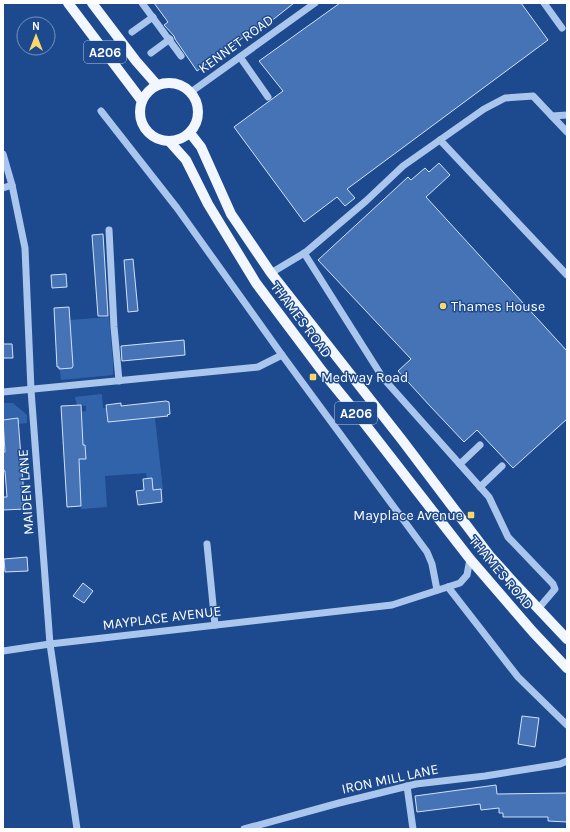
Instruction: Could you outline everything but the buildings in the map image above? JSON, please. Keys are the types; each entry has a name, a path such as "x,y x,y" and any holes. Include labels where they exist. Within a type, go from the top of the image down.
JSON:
{"main road":[{"name":"A206","path":"68,3 142,101"},
{"name":"A206","path":"96,4 136,61 157,85"},
{"path":"167,82 178,84 188,88 196,98 199,108 198,121 190,133 182,139 170,141 159,140 152,136 142,123 140,113 142,101 147,92 157,85 167,82"},
{"name":"THAMES ROAD","path":"190,133 201,147 231,214 272,273 489,554 567,639"},
{"name":"THAMES ROAD","path":"170,141 186,160 208,204 256,283 322,371 470,558 533,632 567,668"}],"street":[{"path":"142,3 182,56"},
{"name":"KENNET ROAD","path":"191,92 315,3"},
{"path":"544,3 562,28"},
{"path":"132,32 153,18"},
{"path":"151,53 170,40"},
{"path":"240,57 268,97"},
{"path":"272,273 304,253 366,201 403,166 484,109 505,98 533,96 567,132"},
{"path":"101,111 177,208 426,552 432,564 437,590"},
{"path":"552,116 567,115"},
{"path":"440,140 567,275"},
{"name":"MAIDEN LANE","path":"3,154 12,185 25,248 31,390 50,644 77,829"},
{"path":"3,188 12,185"},
{"path":"109,230 114,327 119,381"},
{"path":"304,253 383,378 489,497 508,537 552,584 555,589 538,609"},
{"path":"3,392 258,367 282,355"},
{"path":"460,464 480,445"},
{"path":"480,487 502,466"},
{"path":"207,544 215,625"},
{"name":"MAYPLACE AVENUE","path":"3,651 50,644 392,605 460,583 467,575 470,558"},
{"path":"448,587 518,676 567,725"},
{"name":"IRON MILL LANE","path":"244,829 339,802 407,786 560,764 567,761"},
{"path":"407,786 413,829"}],"shaded area":[{"path":"109,317 113,375 61,380 60,369 72,368 70,337 72,336 70,335 69,320"},
{"path":"101,394 103,408 106,408 108,422 135,419 140,405 141,419 155,418 163,490 153,490 152,479 147,479 146,473 105,476 107,507 81,509 79,459 86,459 85,445 63,445 62,442 82,441 81,412 86,411 86,406 77,405 75,397"},
{"path":"3,403 13,403 27,415 27,423 18,424 17,418 3,420"}],"place":[{"name":"Thames House","path":"443,306"},
{"name":"Medway Road","path":"313,377"},
{"name":"Mayplace Avenue","path":"471,515"}]}
